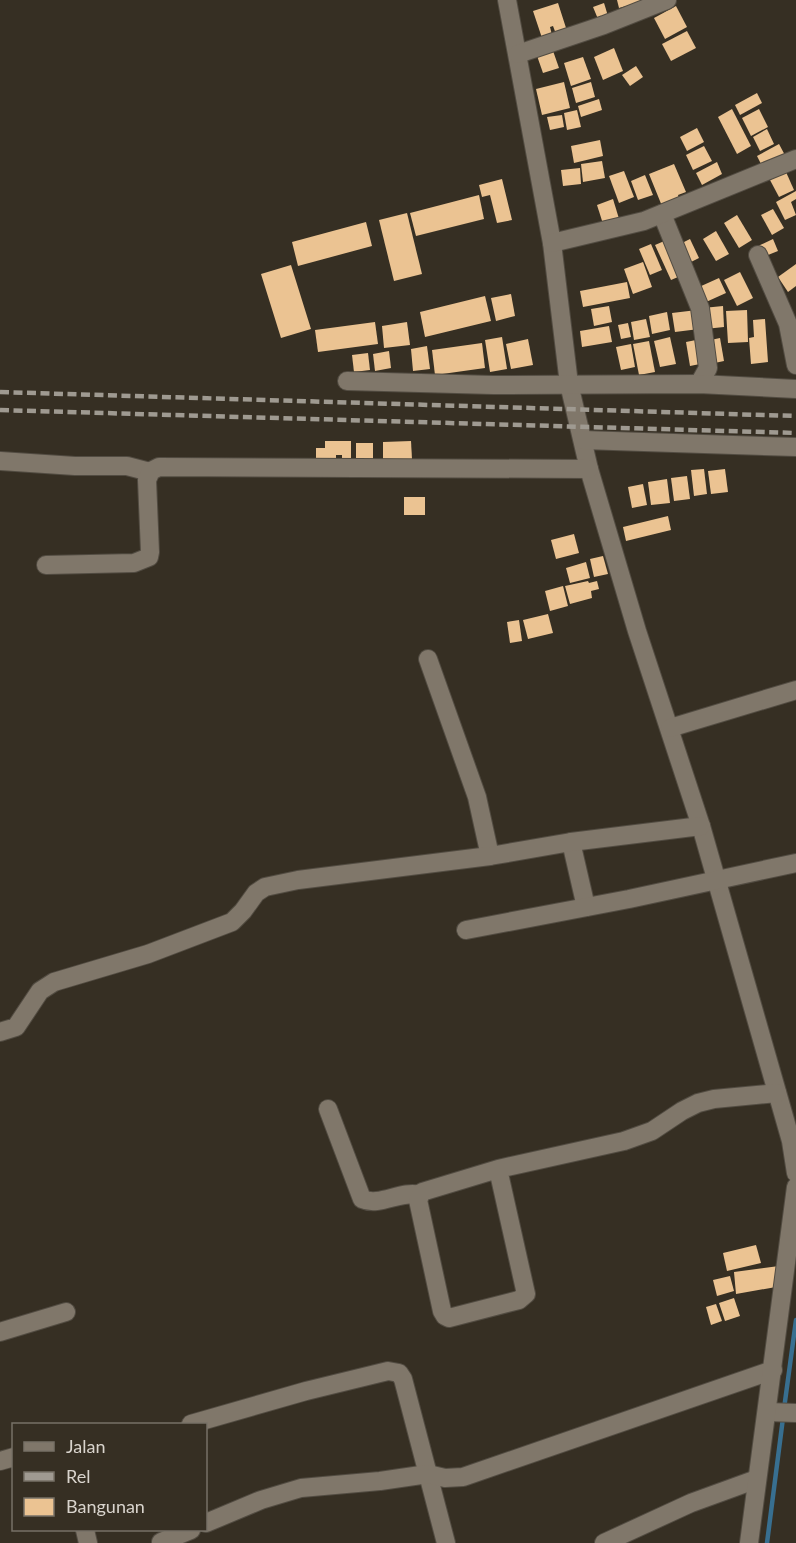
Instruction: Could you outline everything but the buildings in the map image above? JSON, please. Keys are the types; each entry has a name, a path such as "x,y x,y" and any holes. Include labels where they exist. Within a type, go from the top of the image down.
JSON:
{"street":[{"path":"507,0 552,243 569,384 589,469 637,631 717,879 777,1093 793,1140 796,1173"},
{"path":"518,54 604,25 658,2"},
{"path":"552,243 633,225 796,159"},
{"path":"662,214 700,308 708,368 699,384"},
{"path":"758,255 788,324 796,365"},
{"path":"347,381 493,385 699,384 796,390"},
{"path":"583,440 796,447"},
{"path":"0,461 75,466 128,466 150,472"},
{"path":"46,565 134,562 148,557 150,552 147,480 150,472 159,467 589,469"},
{"path":"428,659 477,797 490,856"},
{"path":"670,728 796,690"},
{"path":"0,1032 16,1027 40,991 54,982 148,954 224,925 238,917 256,893 265,887 701,826"},
{"path":"571,843 586,907"},
{"path":"466,930 796,863"},
{"path":"498,1169 526,1294 519,1300 449,1318 445,1316 418,1200 420,1195 428,1189 498,1169 624,1141 652,1131 698,1103 714,1099 777,1093"},
{"path":"328,1108 363,1199 372,1201 406,1194 420,1195"},
{"path":"749,1543 757,1479 771,1412 773,1370 796,1186"},
{"path":"0,1332 66,1312"},
{"path":"207,1523 261,1500 301,1488 428,1474 445,1478 463,1477 773,1370"},
{"path":"198,1423 306,1391 388,1371 399,1373 403,1379 446,1543"},
{"path":"771,1412 795,1414"},
{"path":"604,1543 691,1503 757,1479"},
{"path":"160,1538 187,1531"}],"waterway":[{"path":"784,1409 796,1320"},
{"path":"767,1543 783,1418"}],"railway":[{"path":"0,392 796,416"},
{"path":"0,410 796,433"}]}
